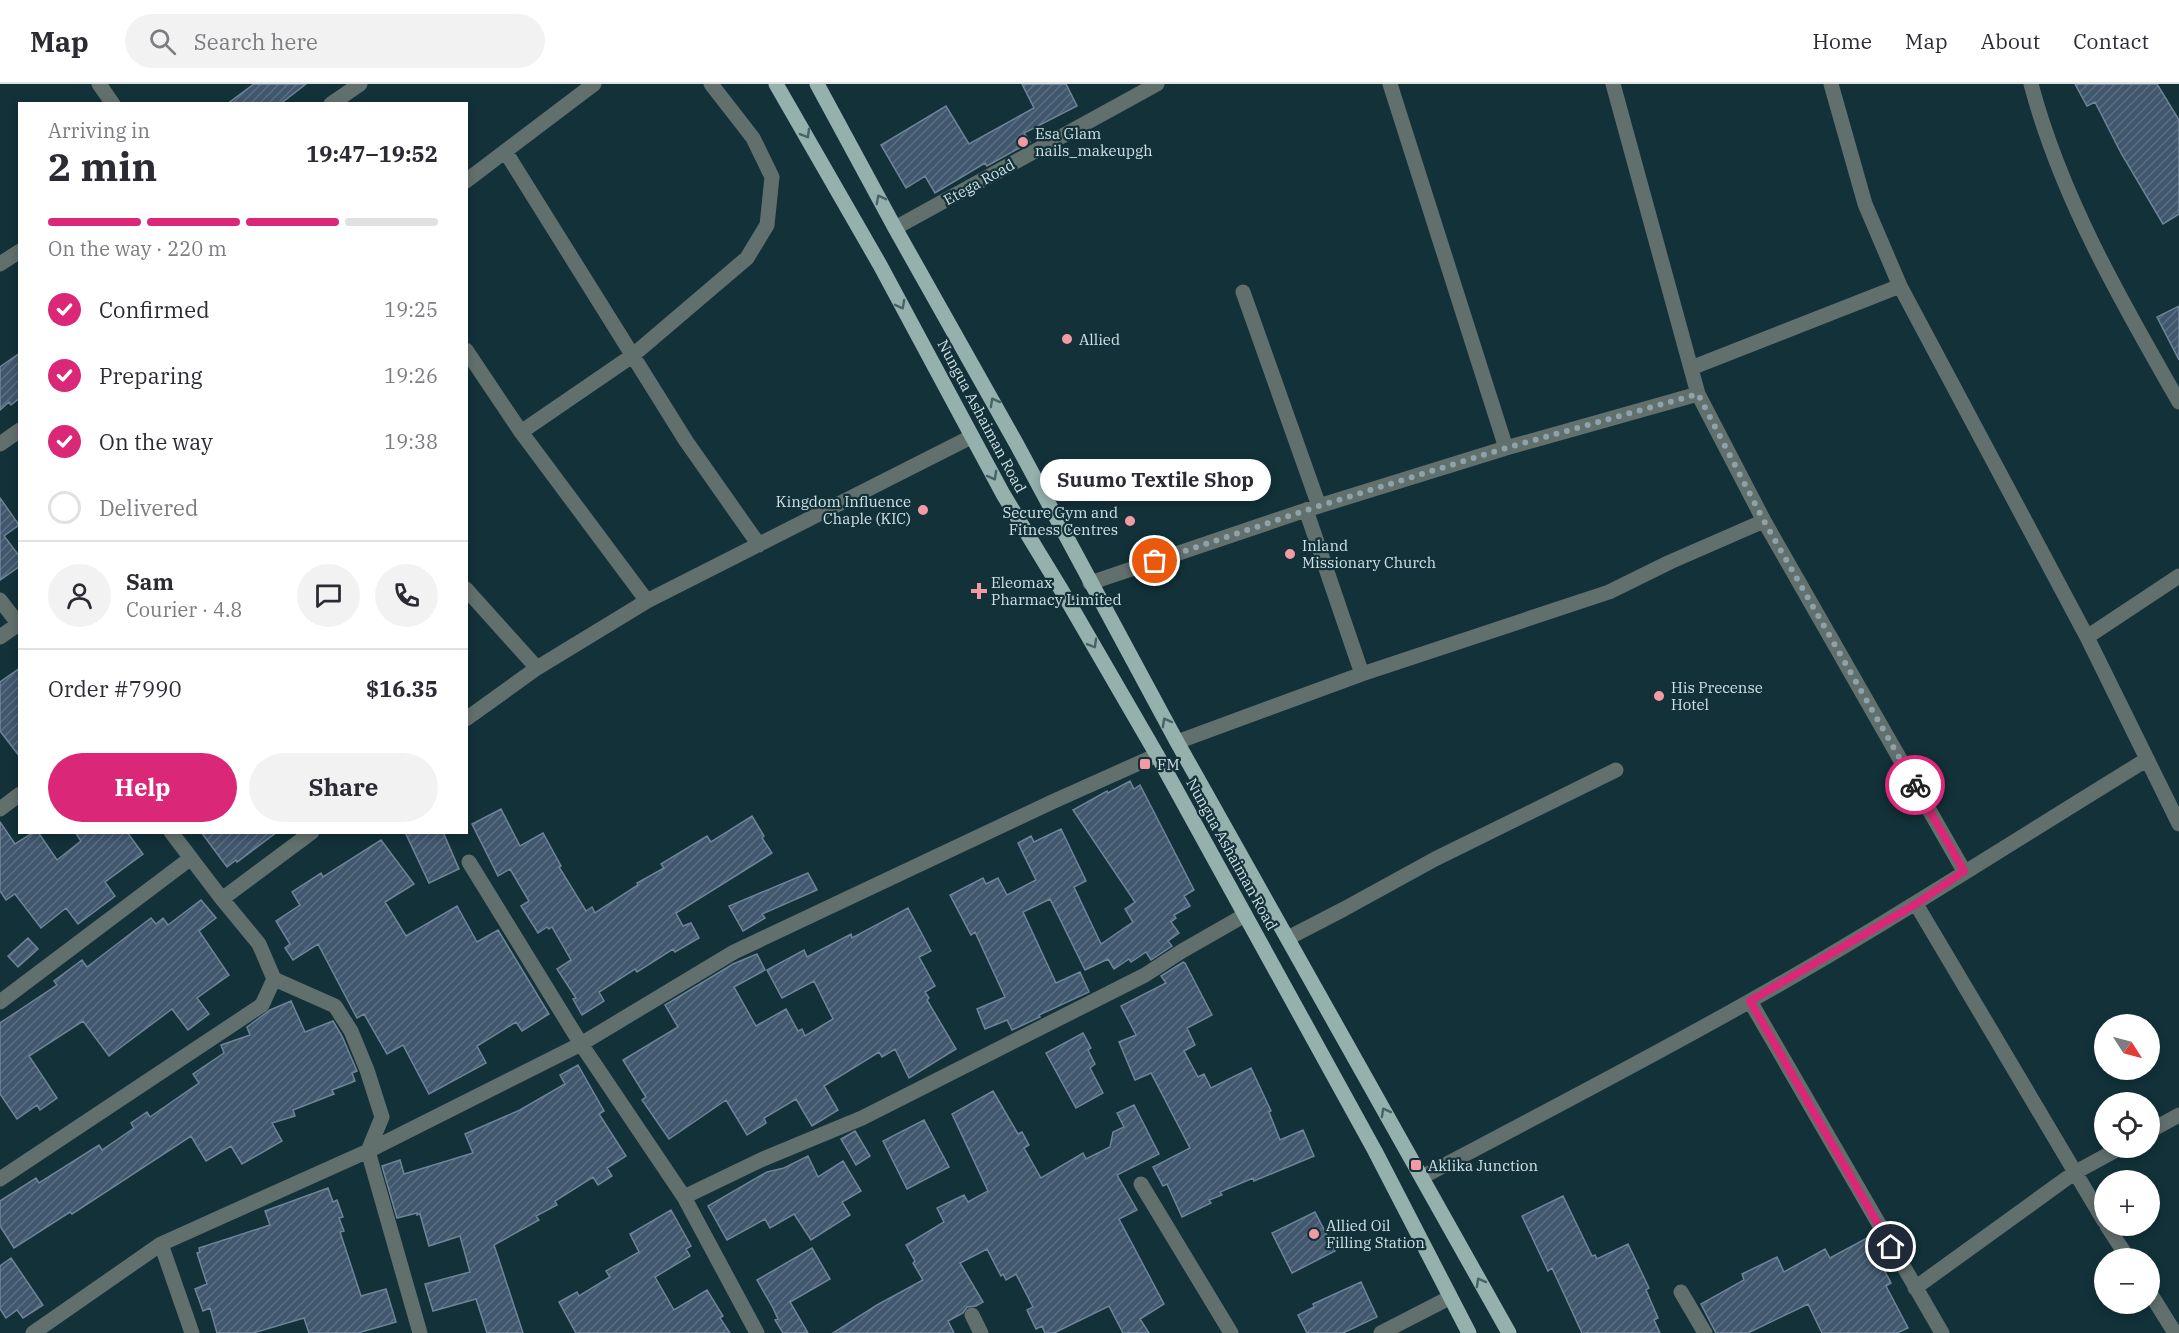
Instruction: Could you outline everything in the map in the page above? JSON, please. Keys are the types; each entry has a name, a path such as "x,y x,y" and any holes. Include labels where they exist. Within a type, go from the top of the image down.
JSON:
{"main road":[{"name":"Nungua Ashaiman Road","path":"776,84 880,265 1003,494 1157,755 1375,1151 1469,1333"},
{"name":"Nungua Ashaiman Road","path":"817,84 895,228 1017,443 1177,742 1509,1333"}],"street":[{"path":"99,84 112,102"},
{"path":"334,102 360,84"},
{"path":"468,179 594,84"},
{"path":"521,432 632,356 747,258 767,225 772,177 753,138 711,84"},
{"name":"Etega Road","path":"895,228 1157,84"},
{"path":"1390,84 1506,448"},
{"path":"1613,84 1698,394 1764,521 1964,871"},
{"path":"1831,84 1865,204 1900,286 2086,637 2179,824"},
{"path":"2031,84 2064,181 2099,257 2179,402"},
{"path":"505,151 686,441 759,545"},
{"path":"0,264 18,251"},
{"path":"1691,368 1900,286"},
{"path":"1243,292 1313,508 1362,674"},
{"path":"468,354 521,432 647,601"},
{"path":"1090,583 1313,508 1506,448 1698,394"},
{"path":"0,444 18,431"},
{"path":"468,718 537,668 647,601 971,436"},
{"path":"1177,742 1362,674 1610,592 1670,562 1764,521"},
{"path":"2086,637 2179,576"},
{"path":"468,591 537,668"},
{"path":"0,600 18,623"},
{"path":"0,637 18,625"},
{"path":"33,1333 161,1244 368,1151 581,1044 734,952 1157,755"},
{"path":"1422,1178 1750,1001 1916,904 1964,871 2146,760"},
{"path":"1288,938 1436,859 1616,770"},
{"path":"0,809 18,796"},
{"path":"172,834 259,944 274,980 335,1006 351,1031 367,1070 382,1118 368,1151 420,1333"},
{"path":"222,899 309,834"},
{"path":"0,1002 190,858"},
{"path":"469,862 581,1044 684,1197 757,1333"},
{"path":"1916,904 2094,1205"},
{"path":"684,1197 764,1159 862,1118 1145,975 1245,915"},
{"path":"0,1179 261,1005 274,980"},
{"path":"1750,1001 1942,1333"},
{"path":"2160,1125 2179,1114"},
{"path":"1915,1288 2074,1173 2102,1158"},
{"path":"1141,1184 1231,1333"},
{"path":"161,1244 192,1333"},
{"path":"1682,1292 1706,1333"},
{"path":"1381,1333 1449,1298"},
{"path":"2160,1309 2175,1333"},
{"path":"972,1315 981,1333"}],"building":[{"path":"254,84 306,84 283,102 230,102"},
{"path":"1022,84 1066,84 1077,106 1024,133 1030,142 987,166 985,163 935,193 925,176 906,188 881,145 946,106 969,144 1034,108"},
{"path":"2075,84 2157,84 2179,120 2179,214 2163,224 2121,153 2095,102 2087,106"},
{"path":"2179,306 2179,360 2157,317"},
{"path":"18,354 18,400 11,405 9,402 0,410 0,367"},
{"path":"0,498 18,524 4,536 18,554 18,567 0,580"},
{"path":"18,669 18,754 0,731 0,682"},
{"path":"1130,781 1134,789 1140,785 1194,890 1184,896 1190,906 1174,915 1176,918 1171,922 1179,933 1168,941 1172,946 1151,960 1146,952 1114,969 1108,959 1085,970 1050,899 1023,912 1056,983 1080,972 1089,992 1012,1030 1007,1020 985,1029 977,1009 1005,997 975,932 971,935 950,895 983,878 986,884 998,878 1007,895 1036,880 1018,843 1031,836 1034,842 1061,829 1086,881 1074,887 1101,944 1133,922 1125,909 1135,902 1073,810"},
{"path":"501,809 520,846 543,833 561,866 559,867 586,911 592,907 595,913 638,885 637,883 664,868 661,864 707,836 711,842 752,816 772,853 676,913 683,926 691,923 699,938 675,952 673,949 637,972 635,969 599,992 604,1001 582,1015 573,999 576,998 557,969 571,960 552,927 549,929 547,927 538,933 521,906 529,901 510,869 498,876 472,824"},
{"path":"0,822 15,844 31,834 39,834 57,860 81,841 76,834 128,834 143,854 105,882 115,896 78,924 66,908 41,928 15,894 6,900 0,891"},
{"path":"202,834 274,834 237,862 236,860 227,867"},
{"path":"406,834 444,834 459,869 429,883"},
{"path":"381,840 414,884 385,902 406,936 457,906 477,942 498,930 549,1014 522,1031 516,1022 477,1046 486,1063 429,1094 403,1045 387,1054 364,1014 357,1018 318,944 293,960 285,948 290,944 276,921 300,905 292,892 321,873 323,877"},
{"path":"808,873 817,890 762,914 765,918 743,931 729,906"},
{"path":"201,900 216,918 199,931 229,975 197,998 209,1014 188,1030 172,1009 109,1056 83,1021 29,1056 57,1098 40,1110 37,1105 17,1119 0,1094 0,1023 57,985 54,981 82,960 87,967 151,918 156,924 163,918 168,925"},
{"path":"908,908 931,951 919,957 935,986 925,992 929,998 927,1000 956,1049 909,1078 895,1049 882,1057 879,1052 824,1086 838,1110 812,1126 796,1099 764,1118 766,1123 747,1135 726,1100 669,1139 642,1100 646,1097 623,1060 678,1027 665,1005 733,964 757,954 765,970 734,987 756,1026 786,1009 798,1031 802,1029 805,1036 833,1019 814,981 782,998 767,970 804,950 807,957 851,934 852,938"},
{"path":"28,938 38,949 18,967 8,956"},
{"path":"1183,962 1212,1015 1187,1028 1195,1045 1184,1051 1198,1077 1204,1074 1211,1088 1251,1068 1271,1111 1269,1112 1280,1140 1303,1130 1314,1156 1254,1181 1253,1178 1220,1192 1222,1195 1209,1200 1211,1203 1182,1217 1167,1184 1163,1186 1153,1167 1190,1148 1151,1073 1135,1080 1119,1042 1136,1035 1121,1006 1166,983 1161,976"},
{"path":"291,1001 305,1032 333,1021 357,1071 352,1073 355,1081 332,1090 334,1094 293,1110 295,1116 272,1123 282,1141 242,1164 231,1146 206,1161 191,1136 72,1214 70,1212 14,1248 0,1226 0,1201 36,1178 39,1183 99,1145 102,1150 134,1128 131,1123 147,1112 150,1117 199,1083 193,1074 224,1053 221,1045 250,1035 247,1027 270,1010"},
{"path":"1083,1033 1091,1048 1088,1050 1095,1064 1090,1068 1103,1093 1076,1108 1046,1053"},
{"path":"578,1065 604,1111 599,1114 626,1156 607,1168 612,1176 598,1185 593,1177 555,1201 557,1205 536,1216 539,1220 494,1245 523,1333 487,1333 476,1299 433,1311 425,1284 470,1272 460,1236 429,1246 420,1214 397,1218 382,1166 400,1160 404,1174 473,1153 465,1134 520,1110 565,1084 560,1075"},
{"path":"993,1091 1018,1134 1022,1132 1029,1145 1024,1148 1041,1178 1083,1153 1086,1159 1110,1147 1113,1132 1124,1127 1117,1113 1134,1105 1159,1154 1117,1175 1137,1210 1119,1219 1164,1304 1140,1319 1149,1333 1123,1333 1109,1306 1054,1333 1045,1333 1042,1326 1036,1329 1027,1310 1033,1307 1016,1274 1006,1280 1003,1274 1001,1276 987,1249 960,1263 983,1302 967,1307 963,1313 948,1321 954,1333 833,1333 923,1280 906,1245 944,1222 937,1208 964,1195 968,1202 988,1191 952,1114"},
{"path":"924,1120 949,1167 907,1189 883,1141"},
{"path":"855,1131 870,1156 856,1165 841,1139"},
{"path":"808,1156 818,1177 843,1161 861,1191 842,1202 850,1215 811,1240 794,1214 770,1228 765,1219 727,1240 708,1206 767,1172 784,1168"},
{"path":"328,1188 333,1202 337,1200 343,1217 339,1218 344,1231 340,1232 361,1296 386,1289 396,1322 358,1333 309,1333 304,1318 253,1333 217,1333 210,1308 203,1311 195,1289 207,1284 197,1253 200,1252 199,1248 270,1225 265,1211"},
{"path":"1563,1196 1592,1256 1595,1255 1597,1259 1628,1244 1649,1288 1646,1290 1658,1318 1654,1320 1660,1333 1582,1333 1552,1268 1548,1271 1522,1216"},
{"path":"671,1210 691,1246 686,1249 690,1256 655,1277 674,1310 707,1290 723,1316 720,1318 730,1333 576,1333 559,1302 577,1292 579,1296 610,1277 606,1271 639,1252 630,1234"},
{"path":"1315,1212 1335,1251 1292,1273 1272,1233"},
{"path":"1867,1238 1891,1283 1886,1286 1908,1328 1897,1333 1822,1333 1808,1304 1748,1333 1716,1333 1701,1304 1744,1280 1742,1274 1777,1257 1784,1272 1825,1249 1830,1258"},
{"path":"812,1248 830,1279 790,1302 808,1333 783,1333 775,1320 778,1319 773,1308 757,1280"},
{"path":"11,1258 43,1305 23,1318 17,1310 6,1318 0,1309 0,1266"},
{"path":"1361,1282 1377,1317 1343,1333 1307,1333 1298,1315 1314,1307 1313,1304"}],"way so far":[{"path":"1155,561 1319,506 1506,448 1698,394 1764,521 1915,785"}],"place":[{"name":"Esa Glam nails_makeupgh","path":"1023,142"},
{"name":"Allied","path":"1067,339"},
{"name":"Kingdom Influence Chaple (KIC)","path":"923,510"},
{"name":"Secure Gym and Fitness Centres","path":"1130,521"},
{"name":"Inland Missionary Church","path":"1290,554"},
{"name":"Suumo Textile Shop","path":"1155,561"},
{"name":"Eleomax Pharmacy Limited","path":"979,591"},
{"name":"His Precense Hotel","path":"1659,696"},
{"name":"FM","path":"1145,764"},
{"name":"Aklika Junction","path":"1416,1165"},
{"name":"Allied Oil Filling Station","path":"1314,1234"}],"route":[{"path":"1891,1247 1750,1001 1916,904 1964,871 1915,785"}]}
